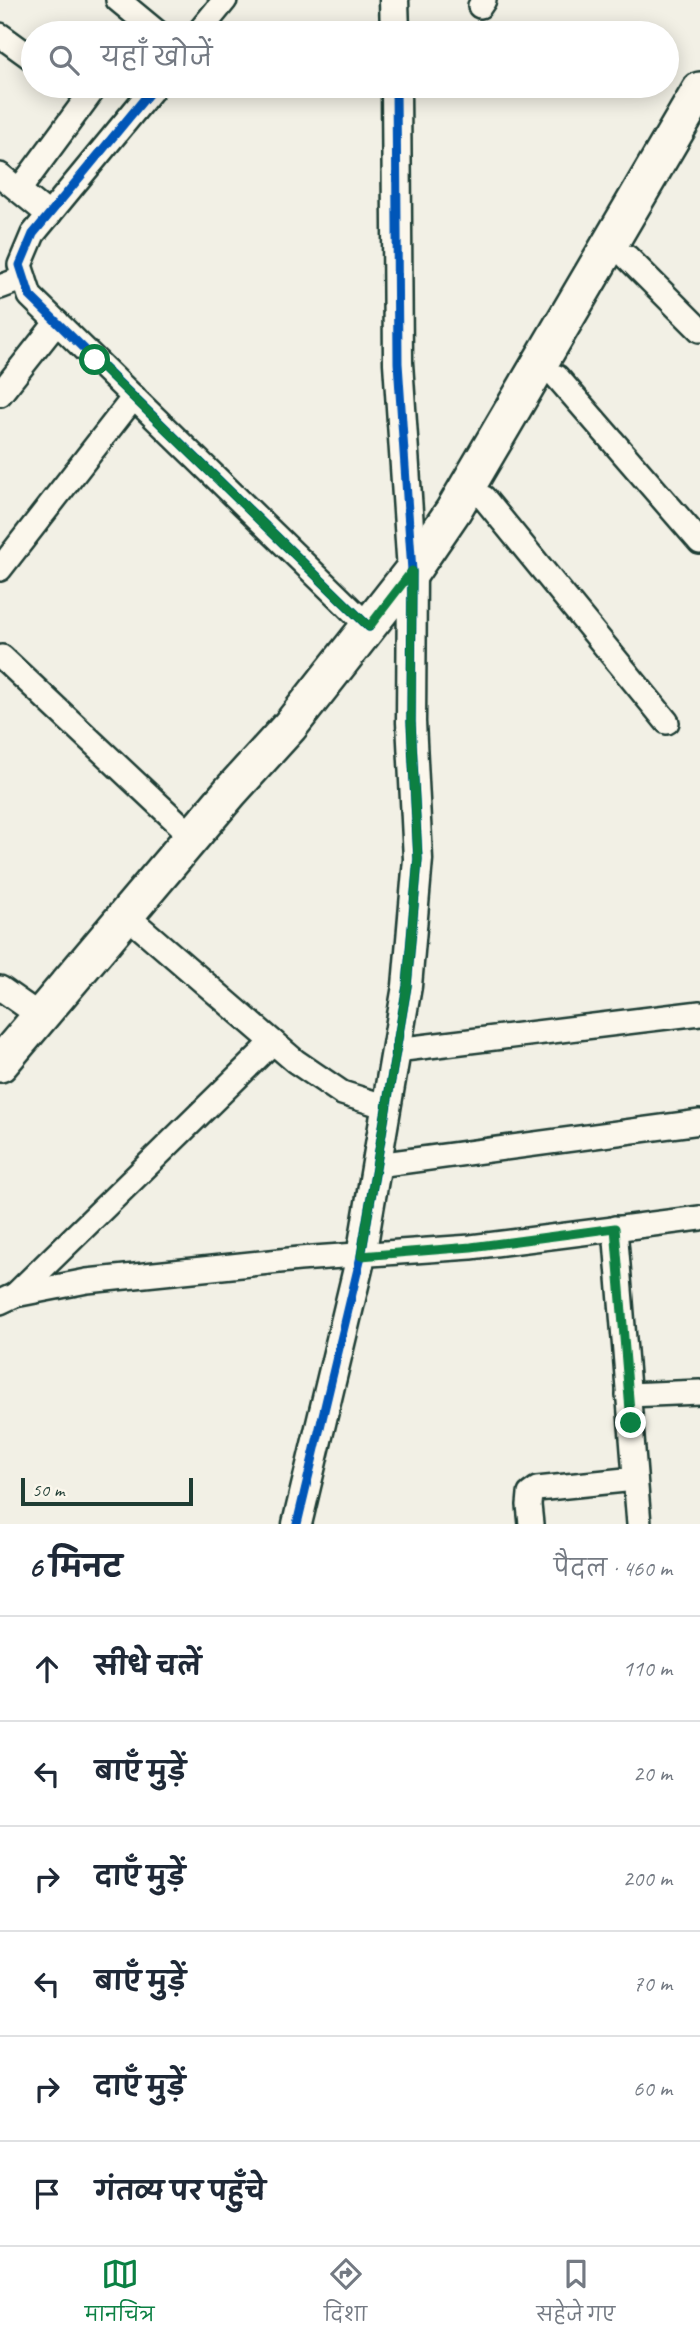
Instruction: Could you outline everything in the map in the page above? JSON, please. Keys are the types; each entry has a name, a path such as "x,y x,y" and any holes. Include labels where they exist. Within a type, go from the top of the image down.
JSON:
{"main road":[{"path":"0,1089 133,921 192,836 290,726 369,627 413,587 453,511 700,90"},
{"path":"0,1063 40,1016 133,921 310,731 413,587 484,498 700,133"}],"street":[{"path":"118,0 138,21"},
{"path":"208,21 225,0"},
{"path":"394,0 395,21"},
{"path":"0,35 21,50"},
{"path":"19,190 80,98"},
{"path":"145,98 33,234 20,265 30,296 369,627"},
{"path":"297,1524 361,1256 407,986 418,859 411,722 413,587 398,363 396,98"},
{"path":"0,175 49,215"},
{"path":"627,257 700,330"},
{"path":"0,287 24,278"},
{"path":"0,394 57,322"},
{"path":"557,377 700,542"},
{"path":"0,569 134,397"},
{"path":"484,498 667,722"},
{"path":"2,657 192,836"},
{"path":"133,921 295,1061 342,1093 387,1107"},
{"path":"0,988 40,1016"},
{"path":"396,1050 700,1013"},
{"path":"7,1298 273,1042"},
{"path":"377,1165 700,1122"},
{"path":"7,1298 87,1281 299,1259 471,1247 700,1218"},
{"path":"615,1228 639,1524"},
{"path":"628,1395 700,1392"},
{"path":"531,1524 528,1505 530,1494 537,1489 635,1479"}],"cycle path":[{"path":"145,98 33,234 20,265 30,296 369,627"},
{"path":"297,1524 361,1256 407,986 418,859 411,722 412,571 398,363 396,98"}],"route":[{"path":"95,360 369,627 412,571 411,722 418,859 407,986 361,1256 471,1247 615,1228 631,1423"}]}
